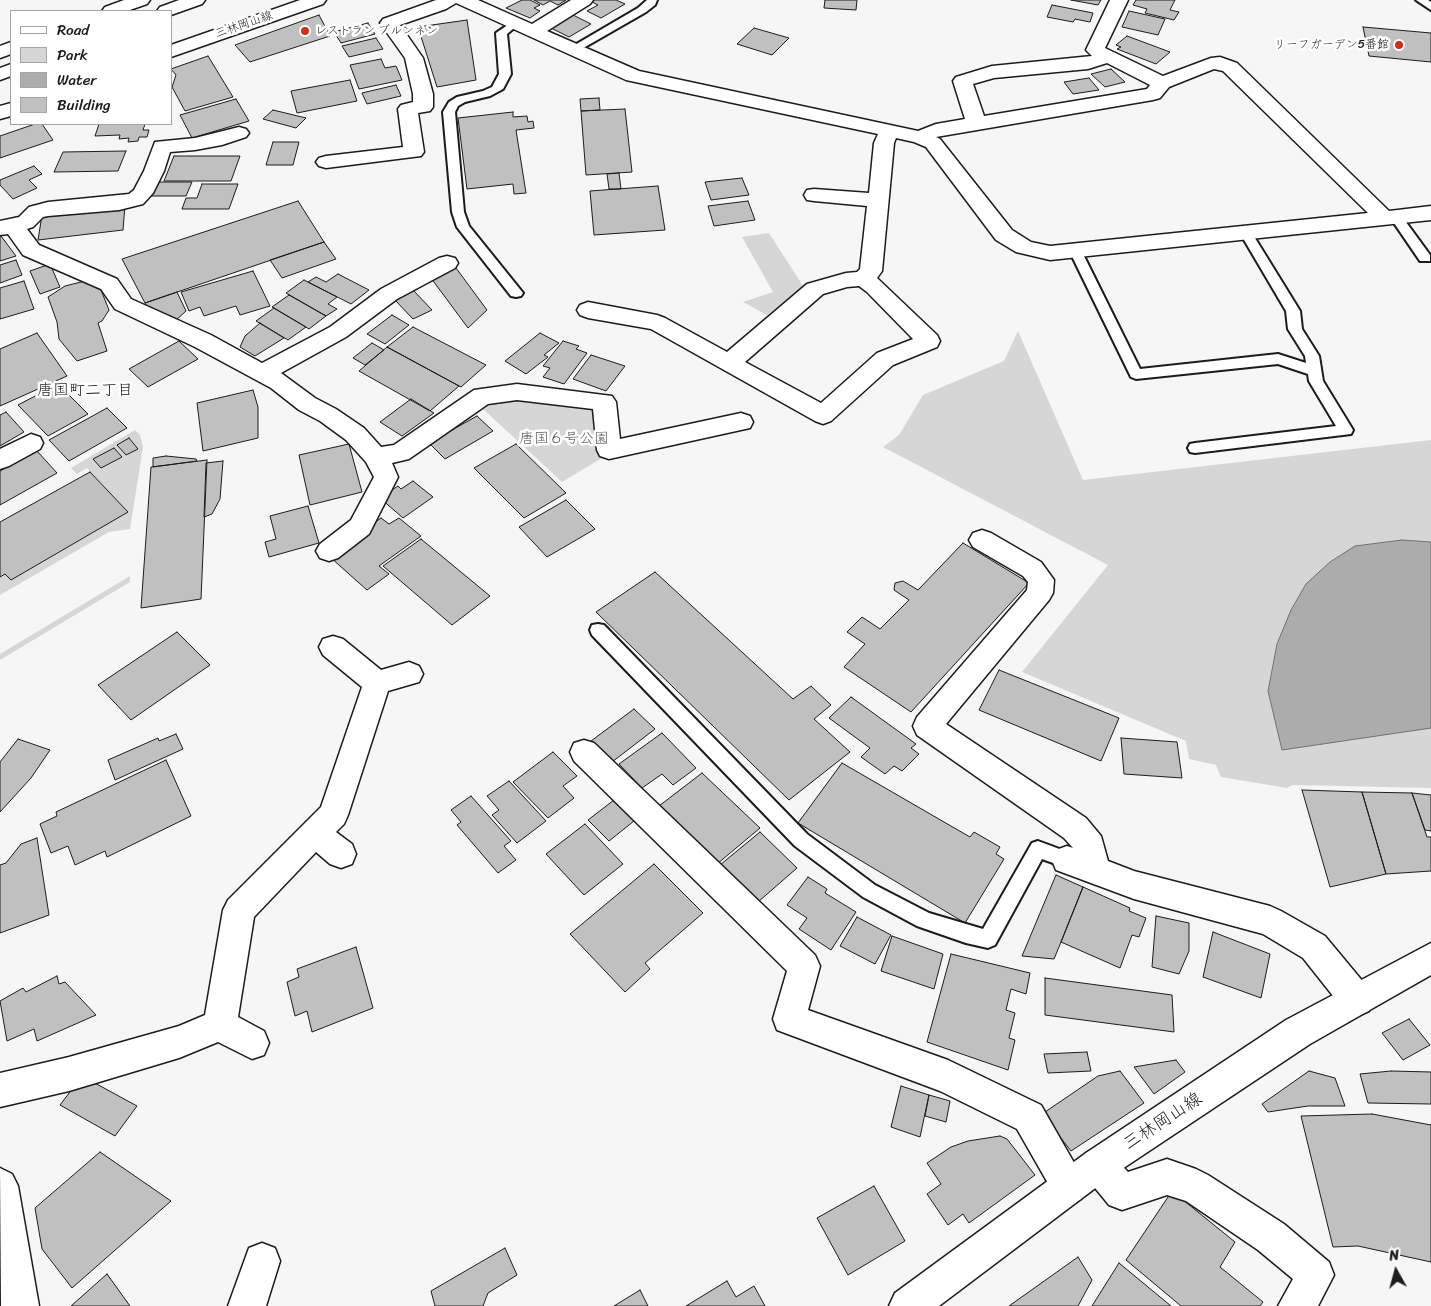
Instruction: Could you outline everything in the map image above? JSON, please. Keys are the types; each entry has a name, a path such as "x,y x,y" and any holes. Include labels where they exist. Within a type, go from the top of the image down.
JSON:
{"main road":[{"path":"114,10 141,0"},
{"path":"169,10 196,0"},
{"name":"三林岡山線","path":"172,51 318,0"},
{"path":"326,162 414,152 408,109 423,107 423,94 414,58 389,23 449,0"},
{"path":"463,0 633,76 920,137 933,143 1004,235 1024,247 1050,253 1431,213"},
{"path":"524,27 584,0"},
{"path":"1119,0 1096,50 1162,83"},
{"path":"976,123 963,81 992,72 1088,63 1110,57"},
{"path":"920,137 936,130 1153,94 1162,83 1211,64 1220,63 1230,67 1376,208 1390,218"},
{"path":"863,279 871,271 884,143 890,131"},
{"path":"7,227 26,222 36,212 48,209 119,203 136,199 143,193 154,171 162,146 194,144 222,139 239,133"},
{"path":"814,195 877,200"},
{"path":"7,227 31,250 109,284 123,304 204,341 279,382 307,404 328,415 355,434 376,457 386,476 360,527 329,551"},
{"path":"262,373 338,332 389,294 447,262"},
{"path":"588,310 622,307 657,323 823,415 885,359 930,341 875,287 863,279 846,280 815,289 729,362"},
{"path":"376,457 400,453 482,396 517,392 604,402 609,450 741,422"},
{"path":"0,460 31,443"},
{"path":"982,540 1032,570 1041,580 1040,593 927,726 1074,828 1090,846 1095,870"},
{"path":"333,647 377,683"},
{"path":"377,683 409,674"},
{"path":"220,1024 239,910 333,815 377,683"},
{"path":"584,752 804,966 789,1019 948,1077 1029,1117 1069,1187"},
{"path":"315,833 341,854"},
{"path":"1067,860 1134,885 1270,921 1314,947 1357,1000"},
{"name":"三林岡山線","path":"908,1306 1098,1165 1298,1032 1431,958"},
{"path":"220,1024 252,1043"},
{"path":"0,1090 69,1074 179,1042 220,1024"},
{"path":"1098,1165 1122,1192 1167,1176 1196,1187 1271,1237 1316,1275 1297,1306"},
{"path":"0,1186 20,1306"},
{"path":"247,1306 262,1261"}],"lane":[{"path":"574,49 642,10 652,0"},
{"path":"1421,0 1431,7"},
{"path":"516,293 463,227 458,212 458,191 449,112 453,104 461,99 486,94 497,89 505,74 501,33 524,27"},
{"path":"1390,218 1425,258"},
{"path":"1195,448 1346,430 1316,381 1312,356 1295,329 1293,311 1246,233"},
{"path":"1075,250 1136,374 1278,359 1315,371"},
{"path":"598,630 801,840 869,891 924,920 988,939 1038,849 1067,860"}],"green space":[{"path":"769,233 803,286 767,315 743,302 773,292 742,237"},
{"path":"1018,331 1083,480 1431,440 1431,788 1293,785 1287,788 1221,777 1216,765 1189,759 1186,741 1022,672 1108,565 883,447 899,435 923,395 1004,361"},
{"name":"唐国６号公園","path":"510,400 593,408 602,458 562,482 483,409 491,404"},
{"path":"135,430 140,435 143,447 130,529 109,532 0,595 0,577 5,574 11,580 127,512 87,468 77,474 71,468"},
{"path":"130,576 130,582 0,660 0,654"}],"water":[{"path":"1402,540 1431,542 1431,728 1282,750 1268,691 1277,644 1291,610 1306,584 1330,562 1355,546"}],"building":[{"path":"522,0 530,0 540,5 534,8 540,11 530,18 506,8"},
{"path":"534,0 566,0 558,5 550,1 543,5"},
{"path":"588,0 616,0 625,4 601,18 587,11 598,5"},
{"path":"825,0 857,0 856,10 824,8"},
{"path":"1071,0 1101,0 1098,5"},
{"path":"1136,0 1175,0 1170,10 1179,12 1174,20 1145,13 1147,9 1133,5"},
{"path":"1052,5 1093,13 1090,22 1075,19 1073,22 1047,17"},
{"path":"1129,11 1165,19 1158,35 1122,27"},
{"path":"319,15 330,36 250,62 235,45"},
{"path":"573,15 591,24 569,37 551,28"},
{"path":"467,20 476,80 437,87 418,27"},
{"path":"368,23 375,34 341,43 334,32"},
{"name":"リーフガーデン5番館","path":"1363,27 1431,33 1431,62 1369,56"},
{"path":"754,28 789,38 772,55 737,44"},
{"path":"1127,36 1170,52 1156,64 1117,49 1121,47 1116,45"},
{"path":"376,38 383,49 349,57 342,46"},
{"path":"208,56 233,97 185,111 172,87 176,75 172,69"},
{"path":"381,59 385,68 396,66 402,80 359,89 350,65"},
{"path":"1111,69 1125,82 1105,87 1091,74"},
{"path":"1089,78 1099,90 1073,94 1064,82"},
{"path":"350,80 357,101 297,113 291,91"},
{"path":"396,85 401,96 367,104 362,93"},
{"path":"599,98 600,110 581,111 580,99"},
{"path":"236,99 249,121 192,138 180,115"},
{"path":"625,109 632,172 586,175 581,111"},
{"path":"273,110 306,118 296,128 263,119"},
{"path":"513,112 513,117 527,116 528,122 533,121 534,128 516,130 526,193 514,194 513,184 467,189 458,118"},
{"path":"32,125 43,125 53,140 0,158 0,136"},
{"path":"99,125 145,125 143,130 149,130 147,137 139,137 138,141 128,142 129,138 119,139 120,135 95,136"},
{"path":"273,142 299,142 293,165 266,165"},
{"path":"126,151 118,171 54,172 63,152"},
{"path":"174,156 240,156 231,181 164,181"},
{"path":"34,166 42,174 29,180 37,188 13,199 0,185 0,180"},
{"path":"619,173 621,189 609,189 607,174"},
{"path":"742,178 749,195 711,200 705,182"},
{"path":"156,182 192,182 186,196 150,196"},
{"path":"202,184 238,184 229,209 182,209 186,198 197,198"},
{"path":"658,186 665,230 594,235 590,191"},
{"path":"298,201 324,242 145,303 122,259"},
{"path":"748,201 755,220 714,226 708,206"},
{"path":"125,205 123,230 38,240 42,215"},
{"path":"1,236 16,256 0,261"},
{"path":"324,242 336,259 282,278 270,260"},
{"path":"16,260 22,275 0,283 0,265"},
{"path":"50,264 60,287 40,294 30,271"},
{"path":"456,268 487,310 468,328 431,278"},
{"path":"253,271 270,306 240,315 236,306 204,316 200,307 189,311 181,292"},
{"path":"338,274 369,290 351,304 308,282 316,277 326,282"},
{"path":"89,280 99,285 109,310 102,321 98,323 107,351 77,361 59,339 57,322 48,297 65,286"},
{"path":"304,280 337,297 328,304 337,309 326,316 286,293"},
{"path":"24,281 34,309 0,319 0,288"},
{"path":"413,290 432,310 413,319 394,299"},
{"path":"177,292 186,311 176,320 146,307 145,303"},
{"path":"289,295 326,316 309,329 272,307"},
{"path":"274,308 306,327 288,340 256,321"},
{"path":"392,315 409,325 385,344 367,334"},
{"path":"260,323 284,338 255,356 240,347 245,336"},
{"path":"413,327 486,365 461,387 387,347"},
{"path":"37,333 67,376 0,406 0,349"},
{"path":"540,333 559,343 544,355 548,357 526,374 505,361"},
{"path":"179,341 198,359 148,387 129,369"},
{"path":"563,341 579,346 576,349 587,353 564,384 543,377 550,368 543,366"},
{"path":"372,343 384,350 365,365 353,358"},
{"path":"387,347 459,386 430,411 359,371"},
{"path":"591,355 625,366 606,391 573,379"},
{"path":"58,384 88,414 48,436 18,405"},
{"path":"253,390 258,407 258,438 203,451 197,403"},
{"path":"411,399 434,413 402,436 380,422"},
{"path":"107,408 127,428 69,461 49,440"},
{"path":"6,412 24,432 0,446 0,415"},
{"path":"477,416 493,431 445,459 429,443"},
{"path":"129,438 138,449 126,455 117,445"},
{"path":"349,444 362,492 310,505 299,455"},
{"path":"516,444 566,493 524,518 474,468"},
{"path":"114,448 122,457 101,468 93,459"},
{"path":"37,451 57,473 0,505 0,471"},
{"path":"166,456 196,459 197,461 153,467 153,458"},
{"path":"207,460 201,599 141,608 151,467"},
{"path":"223,461 220,499 212,514 204,517 206,463"},
{"path":"90,472 128,512 11,580 5,574 0,577 0,522"},
{"path":"413,481 433,497 403,518 380,498 398,486 401,489"},
{"path":"566,500 595,529 547,557 519,527"},
{"path":"308,506 319,543 269,557 265,542 276,539 270,516"},
{"path":"381,518 389,524 399,518 421,536 379,566 389,574 367,590 331,558"},
{"path":"421,539 490,596 452,625 383,566"},
{"path":"963,543 1029,583 911,712 844,667 865,644 847,632 862,617 880,629 909,600 894,590 895,583 903,581 918,590"},
{"path":"655,572 793,699 811,686 831,705 814,719 850,752 789,800 596,612"},
{"path":"177,632 210,665 131,720 98,685"},
{"path":"999,670 1119,718 1101,761 979,710"},
{"path":"851,697 916,744 911,748 919,754 902,771 894,766 885,774 861,757 870,748 829,718"},
{"path":"634,709 655,729 612,762 591,741"},
{"path":"662,733 696,768 673,785 662,774 642,788 619,764"},
{"path":"176,734 183,749 115,780 108,760 158,738 159,741"},
{"path":"1121,738 1177,742 1182,778 1124,774"},
{"path":"18,739 50,750 31,778 0,812 0,762"},
{"path":"553,752 577,776 563,786 574,798 548,818 513,782"},
{"path":"166,760 191,816 107,857 105,851 75,865 68,846 51,853 40,824 57,816 56,812"},
{"path":"842,763 970,837 974,832 1000,847 996,854 1004,859 965,923 798,823"},
{"path":"702,773 760,828 717,864 659,806"},
{"path":"509,781 546,821 517,843 492,815 499,810 487,796"},
{"path":"1302,790 1362,792 1386,874 1330,887"},
{"path":"1362,792 1412,793 1427,837 1431,837 1431,871 1386,874"},
{"path":"1412,793 1431,795 1431,831 1425,830"},
{"path":"471,796 511,841 504,846 516,860 498,873 457,825 461,822 451,810"},
{"path":"614,800 634,821 609,841 588,820"},
{"path":"585,824 623,864 584,895 546,854"},
{"path":"760,832 797,868 758,902 720,865"},
{"path":"37,838 49,915 0,933 0,865 6,863 21,844"},
{"path":"654,864 703,913 645,963 650,969 625,992 570,934"},
{"path":"1056,875 1083,887 1054,959 1022,956"},
{"path":"808,877 827,889 825,893 856,912 831,950 799,929 807,918 787,905"},
{"path":"1083,887 1130,908 1129,911 1146,918 1139,937 1132,935 1120,968 1061,942"},
{"path":"1156,916 1189,923 1189,951 1179,974 1152,967"},
{"path":"857,917 891,935 875,964 840,946"},
{"path":"1213,932 1270,954 1261,998 1203,977"},
{"path":"892,936 943,954 934,989 881,971"},
{"path":"356,947 373,1008 312,1032 307,1011 295,1016 287,982 299,977 297,969"},
{"path":"951,954 1030,973 1026,994 1011,989 1006,1010 1015,1013 1009,1038 1015,1040 1008,1070 927,1042"},
{"path":"57,976 59,984 65,982 96,1015 37,1041 34,1029 7,1041 0,1001 23,988 26,992"},
{"path":"1045,978 1172,995 1174,1032 1045,1015"},
{"path":"1409,1019 1430,1045 1403,1060 1382,1033"},
{"path":"1087,1052 1091,1071 1048,1073 1044,1054"},
{"path":"1176,1060 1185,1072 1154,1094 1134,1067"},
{"path":"1120,1071 1144,1103 1071,1151 1042,1114 1098,1076"},
{"path":"1309,1071 1335,1078 1345,1106 1308,1106 1268,1112 1262,1104"},
{"path":"1391,1071 1431,1072 1431,1104 1368,1103 1360,1074"},
{"path":"82,1076 137,1106 115,1136 60,1105"},
{"path":"901,1086 929,1095 920,1137 891,1127"},
{"path":"929,1095 950,1101 946,1122 925,1116"},
{"path":"1372,1114 1431,1125 1431,1262 1358,1246 1333,1247 1301,1116"},
{"path":"1000,1136 1007,1139 1035,1175 969,1223 963,1214 948,1225 927,1194 941,1184 927,1163 951,1147 968,1141"},
{"path":"100,1152 171,1201 72,1288 42,1249 35,1208"},
{"path":"874,1186 905,1241 848,1275 817,1218"},
{"path":"1172,1191 1235,1242 1220,1267 1263,1302 1260,1306 1181,1306 1126,1260"},
{"path":"505,1248 517,1275 488,1293 483,1306 435,1306 431,1291"},
{"path":"1078,1257 1092,1280 1078,1306 1009,1306"},
{"path":"1119,1263 1171,1306 1092,1306"},
{"path":"107,1274 130,1306 71,1306"},
{"path":"727,1281 736,1297 754,1286 765,1306 686,1306"},
{"path":"640,1290 648,1306 614,1306"}],"place":[{"name":"レストラン ブルンネン","path":"305,31"},
{"name":"リーフガーデン5番館","path":"1399,45"}],"district":[{"name":"唐国町二丁目","path":"85,391"}]}
